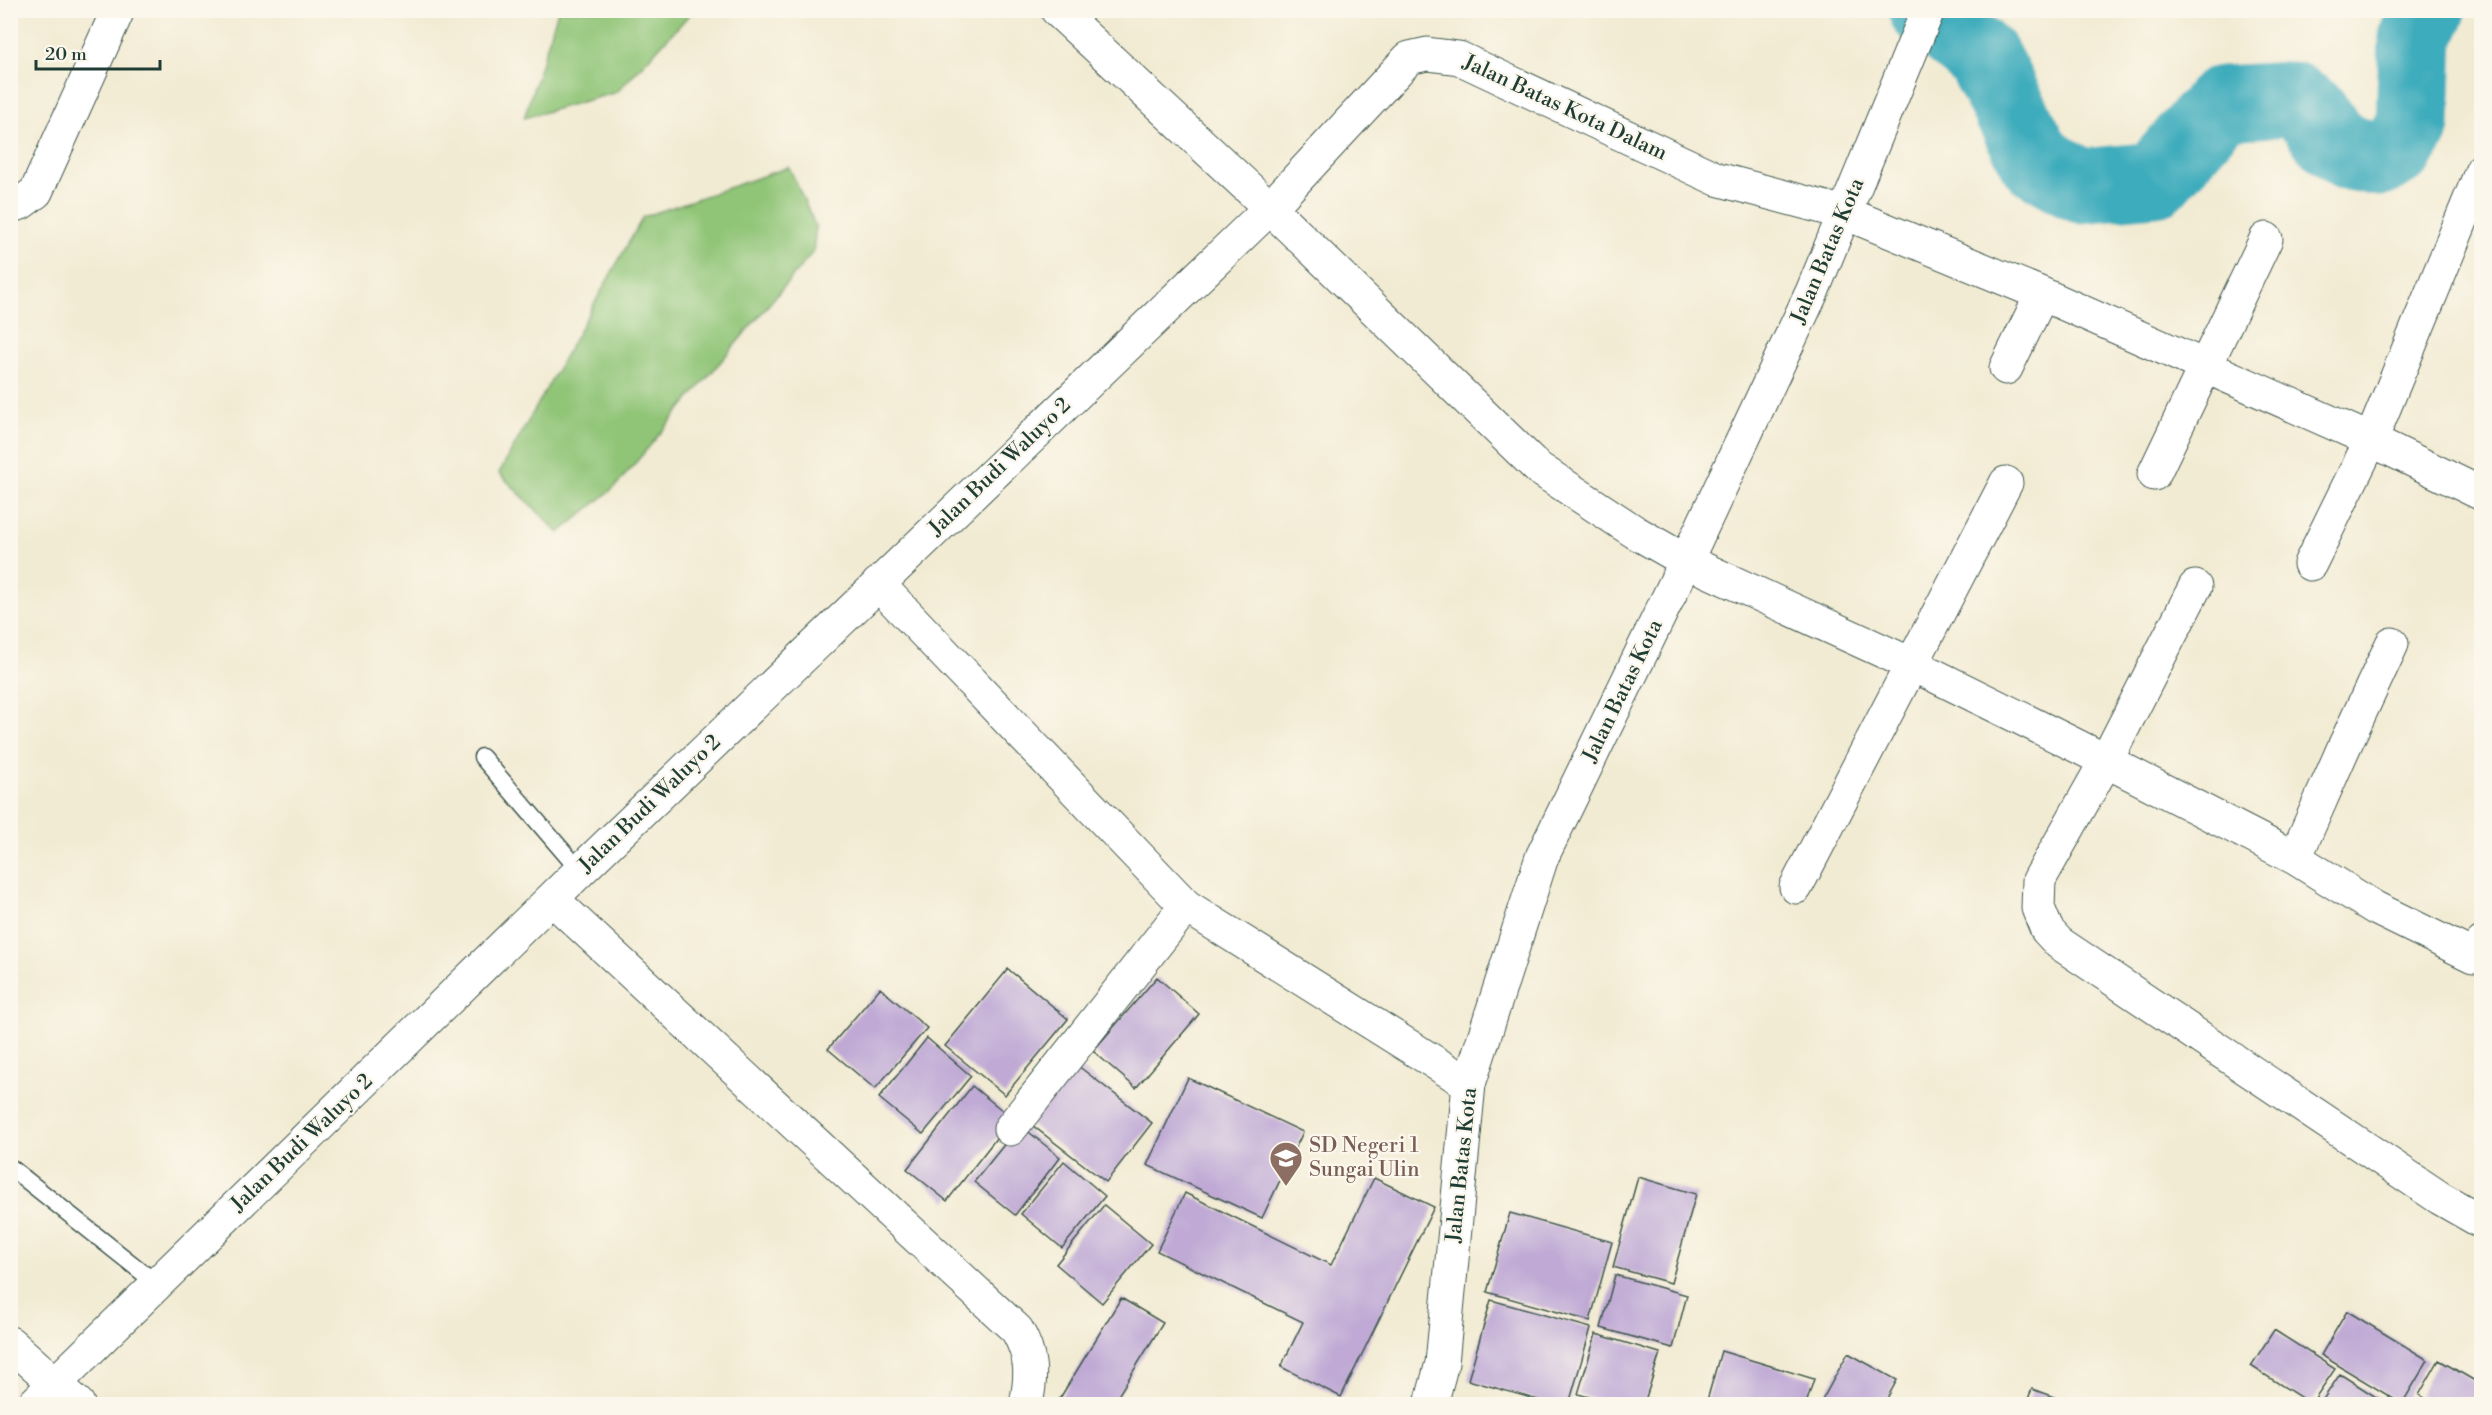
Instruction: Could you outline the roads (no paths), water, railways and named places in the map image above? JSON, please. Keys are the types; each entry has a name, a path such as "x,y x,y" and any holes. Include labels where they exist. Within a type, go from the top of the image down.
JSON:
{"street":[{"path":"10,206 21,203 36,192 118,10"},
{"path":"1057,10 1270,208 1538,468 1635,532 1686,561 1911,664 2106,761 2295,858 2375,908 2473,956 2481,943"},
{"name":"Jalan Batas Kota","path":"1431,1404 1442,1363 1469,1084 1542,857 1686,561 1812,292 1924,20"},
{"name":"Jalan Batas Kota Dalam","path":"1270,208 1408,58 1427,54 1460,58 1717,179 1845,213 2042,294 2371,440 2481,494"},
{"path":"2310,564 2371,440 2481,170"},
{"name":"Jalan Budi Waluyo 2","path":"56,1397 157,1284 552,899 1270,208"},
{"path":"2154,474 2266,239"},
{"path":"2006,368 2042,294"},
{"path":"1796,887 2006,483"},
{"path":"878,584 1186,906 1469,1084"},
{"path":"2195,587 2106,761 2039,880 2038,908 2047,930 2059,943 2440,1198 2481,1222"},
{"path":"2295,858 2392,644"},
{"path":"552,899 1017,1330 1028,1348 1030,1368 1026,1404"},
{"path":"1010,1129 1186,906"},
{"path":"10,1343 56,1397"}],"lane":[{"path":"482,757 580,872"},
{"path":"10,1167 157,1284"}],"waterway":[{"path":"1926,10 1983,58 2037,161 2081,186 2155,179 2222,103 2292,99 2313,114 2327,135 2349,153 2380,159 2400,147 2413,124 2416,37 2429,10"}],"place":[{"name":"SD Negeri 1 Sungai Ulin","path":"1286,1187"}]}
